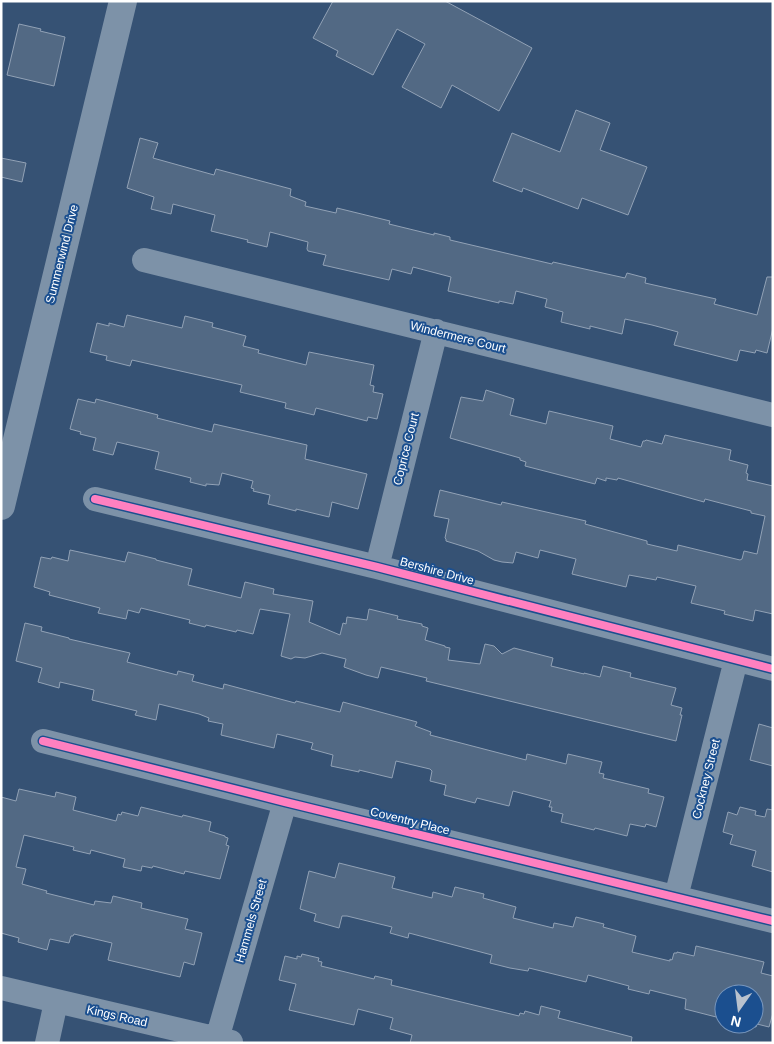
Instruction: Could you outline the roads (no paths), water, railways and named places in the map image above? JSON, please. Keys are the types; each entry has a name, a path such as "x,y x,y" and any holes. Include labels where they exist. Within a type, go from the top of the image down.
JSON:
{"street":[{"name":"Summerwind Drive","path":"1,506 123,1"},
{"name":"Windermere Court","path":"144,260 773,415"},
{"name":"Coprice Court","path":"377,567 436,331"},
{"name":"Bershire Drive","path":"95,499 377,567 773,669"},
{"name":"Cockney Street","path":"676,897 736,660"},
{"name":"Coventry Place","path":"43,741 773,921"},
{"name":"Hammels Street","path":"225,1041 285,802"},
{"name":"Kings Road","path":"1,988 225,1041"},
{"path":"47,1043 56,1002"}]}
